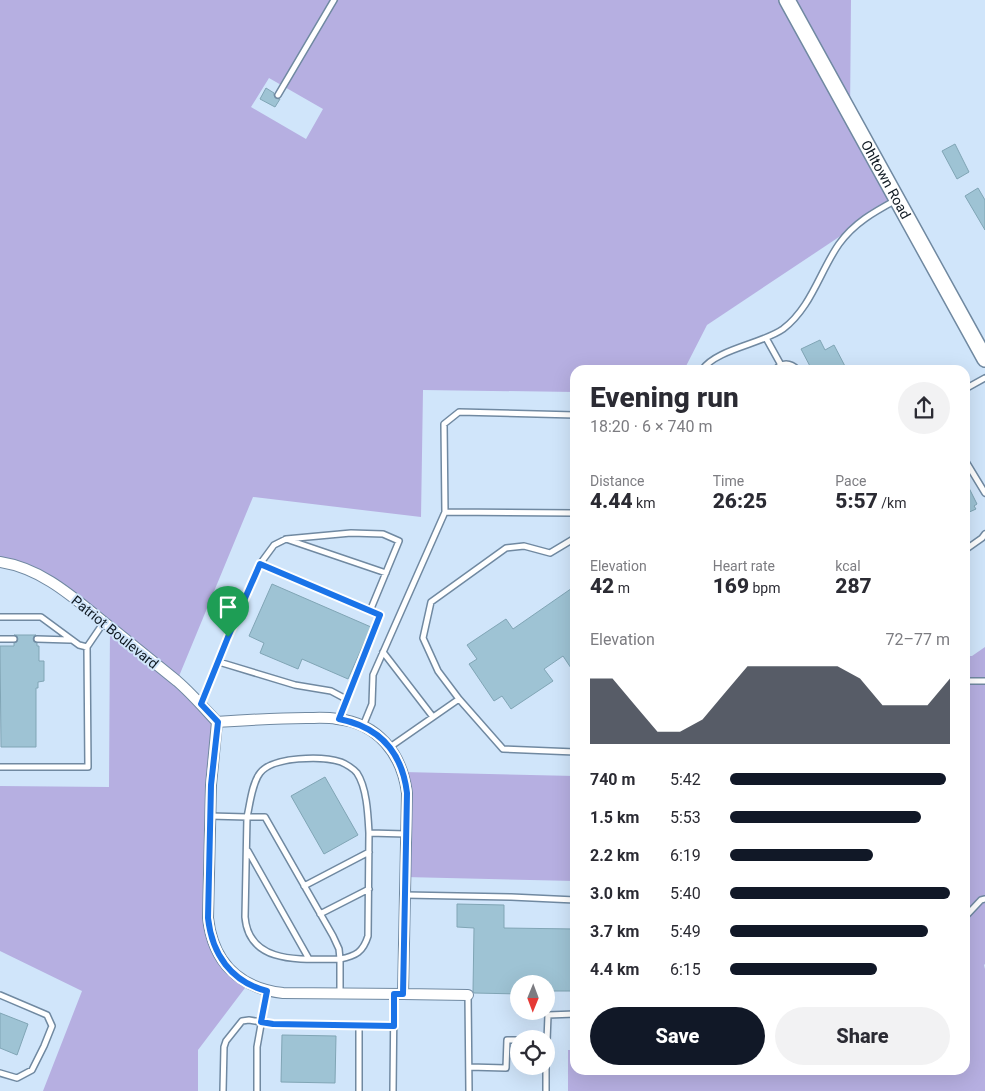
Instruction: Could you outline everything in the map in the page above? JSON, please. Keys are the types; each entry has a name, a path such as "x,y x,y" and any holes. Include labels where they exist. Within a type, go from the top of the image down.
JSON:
{"street":[{"name":"Ohltown Road","path":"787,0 985,359"},
{"name":"Patriot Boulevard","path":"0,562 17,566 54,583 177,681 218,722"},
{"path":"399,994 405,895 407,793 400,764 390,747 378,735 363,726 352,721 339,719 282,718 218,722 211,785 208,918 214,946 225,964 248,984 267,991 283,993 468,995"}],"lane":[{"path":"278,95 334,0"},
{"path":"705,365 729,352 766,338 782,329 800,313 839,244 855,225 896,199"},
{"path":"766,338 780,365 792,365"},
{"path":"970,386 985,378"},
{"path":"363,726 372,704 373,675 444,512 444,424 458,412 570,415"},
{"path":"970,468 985,493"},
{"path":"444,512 570,513"},
{"path":"201,704 260,564 274,545 286,539 351,533 383,534 398,541 370,611"},
{"path":"970,546 985,534"},
{"path":"286,539 386,573"},
{"path":"570,541 550,553 524,546 506,548 431,602 423,638 438,671 502,749 570,752"},
{"path":"260,564 380,615 339,719"},
{"path":"0,617 41,617 70,640 87,647"},
{"path":"0,767 88,767 87,647 104,622"},
{"path":"0,639 14,639"},
{"path":"37,639 70,640"},
{"path":"383,652 433,717"},
{"path":"218,662 294,685 331,691 346,699"},
{"path":"970,681 985,681"},
{"path":"390,747 459,698"},
{"path":"305,758 344,762 356,772 362,783 369,833 368,936 365,946 359,953 340,959 290,959 272,955 260,948 250,936 245,917 247,817 255,782 260,772 268,766 305,758"},
{"path":"210,816 265,817 339,949 340,993"},
{"path":"369,833 406,834"},
{"path":"247,850 309,959"},
{"path":"304,886 369,852"},
{"path":"320,914 369,889"},
{"path":"405,895 570,900"},
{"path":"970,912 981,900 985,899"},
{"path":"257,1091 257,1048 267,991"},
{"path":"393,1091 394,1026 399,994"},
{"path":"0,995 47,1015 52,1026 32,1070 16,1078 0,1073"},
{"path":"468,995 469,1091"},
{"path":"547,1030 548,1015 570,1014"},
{"path":"223,1091 224,1048 226,1041 242,1021 249,1020 273,1024 394,1026"},
{"path":"359,1026 359,1091"},
{"path":"469,1067 506,1068 507,1040 510,1040"},
{"path":"546,1075 546,1091"}],"shaded area":[{"path":"0,0 851,0 850,115 896,199 707,325 687,365 570,365 570,392 423,390 421,517 253,497 177,681 217,722 208,918 214,945 248,984 198,1050 198,1091 43,1091 82,991 0,951 0,786 109,787 110,627 54,583 0,562","holes":["269,78 323,109 306,139 251,107"]},
{"path":"985,647 985,1091 568,1091 568,1050 570,1050 570,1075 970,1075 970,656"},
{"path":"403,772 570,776 570,881 405,877"}],"building":[{"path":"266,88 274,93 275,98 280,99 275,107 260,99"},
{"path":"955,144 969,172 957,179 942,151"},
{"path":"978,188 985,200 985,230 965,196"},
{"path":"820,340 825,350 834,345 844,365 809,365 801,349"},
{"path":"970,490 977,504 974,506 976,509 970,512"},
{"path":"272,584 371,627 348,679 302,659 298,669 260,653 264,643 249,636"},
{"path":"570,589 570,666 563,656 544,669 553,681 511,709 502,696 494,701 469,664 477,659 467,645 506,619 513,629"},
{"path":"14,635 36,635 33,639 37,646 39,646 39,661 44,661 44,681 38,682 38,688 36,688 36,747 1,747 0,646 14,646 18,639"},
{"path":"325,777 358,835 324,854 291,796"},
{"path":"457,904 504,905 504,928 570,929 570,991 555,991 555,975 510,975 510,994 474,993 474,928 457,927"},
{"path":"0,1013 28,1024 17,1055 0,1048"},
{"path":"282,1035 336,1036 335,1083 281,1082"}],"route":[{"path":"260,564 380,615 339,719 352,721 366,727 384,740 397,758 402,769 407,793 403,994 394,994 394,1026 273,1024 261,1022 267,991 248,984 237,976 225,964 214,946 208,918 211,785 218,722 201,704 228,637 260,564"}]}
